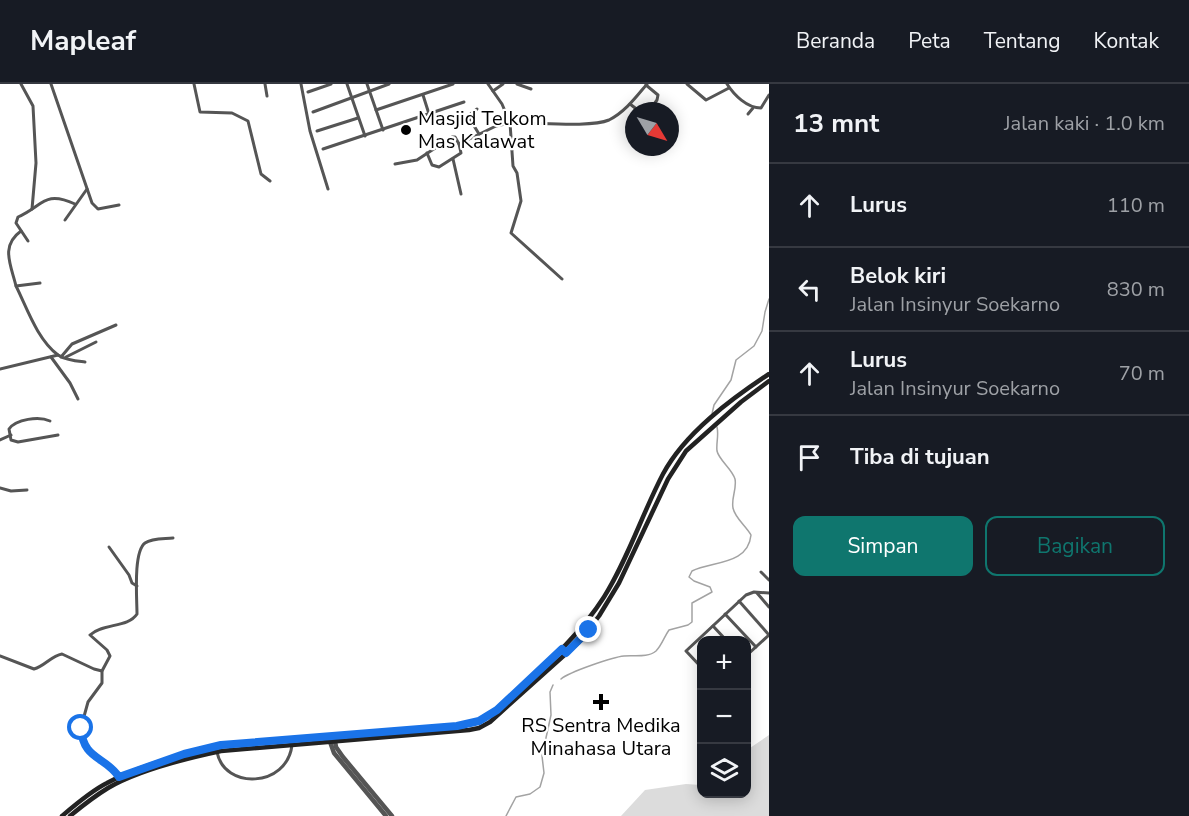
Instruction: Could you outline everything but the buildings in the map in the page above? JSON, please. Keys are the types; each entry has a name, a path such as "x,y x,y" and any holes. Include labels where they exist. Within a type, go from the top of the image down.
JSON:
{"main road":[{"path":"564,651 606,595 669,463 687,440 708,421 769,374"},
{"path":"62,816 101,786 119,777 212,747 332,739 457,726 479,721 497,710 584,635 608,602 677,465 686,452 722,418 769,381"},
{"path":"717,414 722,418"},
{"path":"70,816 106,789 127,779 187,759 217,752 332,739"}],"street":[{"path":"21,84 33,106 36,163 32,209"},
{"path":"51,84 92,203 97,209 118,205"},
{"path":"194,84 200,112 231,113 248,121 261,174 270,181"},
{"path":"265,84 267,96"},
{"path":"301,84 310,131 328,189"},
{"path":"308,92 331,84"},
{"path":"347,84 365,136"},
{"path":"367,84 383,130"},
{"path":"313,112 389,84"},
{"path":"376,110 453,84"},
{"path":"488,84 502,104 510,123 513,166 517,173 521,201 511,233 562,279"},
{"path":"494,91 503,84"},
{"path":"517,84 531,89"},
{"path":"632,102 646,84 658,95 656,102"},
{"path":"687,84 707,100 728,86 735,95 753,108 760,108 769,95"},
{"path":"423,95 429,114"},
{"path":"323,149 464,102"},
{"path":"459,144 496,126 510,123 593,124 610,119 625,108"},
{"path":"748,114 753,108"},
{"path":"477,109 468,116 479,134"},
{"path":"317,131 358,117"},
{"path":"395,164 415,161 427,153 452,137 455,137 462,151 438,168 432,165 427,153"},
{"path":"453,159 461,194"},
{"path":"65,220 87,189"},
{"path":"28,241 16,221 43,201 51,198 63,199 75,204"},
{"path":"21,231 12,238 8,247 16,286 38,330 61,357"},
{"path":"16,286 40,283"},
{"path":"61,357 72,344 116,325"},
{"path":"61,357 96,342"},
{"path":"51,357 70,383 78,399"},
{"path":"0,369 51,357 85,362"},
{"path":"50,421 42,419 17,422 9,426 12,441 58,435"},
{"path":"0,440 11,435"},
{"path":"0,488 11,491 27,490"},
{"path":"119,777 90,754 80,731 88,702 102,683 102,670 109,659 109,652 90,635 98,630 135,618 137,614 138,553 141,547 149,541 173,538"},
{"path":"109,547 132,583 137,586"},
{"path":"761,572 769,580"},
{"path":"755,592 769,607"},
{"path":"704,636 725,614 750,593 769,593"},
{"path":"739,601 769,635 751,652"},
{"path":"725,614 756,647"},
{"path":"713,626 722,636"},
{"path":"697,643 686,651 697,663"},
{"path":"0,656 35,669 52,657 62,654 94,669 102,670"},
{"path":"332,739 337,757 386,816"},
{"path":"332,739 343,757 392,816"},
{"path":"217,752 218,761 225,769 241,777 258,778 283,768 291,755 292,745"}],"shaded area":[{"path":"769,735 769,816 621,816 645,790 686,784 697,785 697,798 751,798 751,747"}],"waterway":[{"path":"712,414 714,405 731,380 736,360 754,346 762,331 769,299"},
{"path":"561,679 611,659 645,655 656,651 669,630 692,622 692,603 712,592 710,587 689,577 692,571 737,557 748,545 751,535 733,508 735,479 717,451 717,427"},
{"path":"506,816 516,797 530,794 540,787 544,773 542,756 551,715 550,692 553,685"}],"place":[{"name":"Masjid Telkom Mas Kalawat","path":"406,130"},
{"name":"RS Sentra Medika Minahasa Utara","path":"601,702"}],"route":[{"path":"81,728 81,736 90,754 119,777 184,754 221,745 476,723 497,710 562,649 566,653 589,630"}]}
